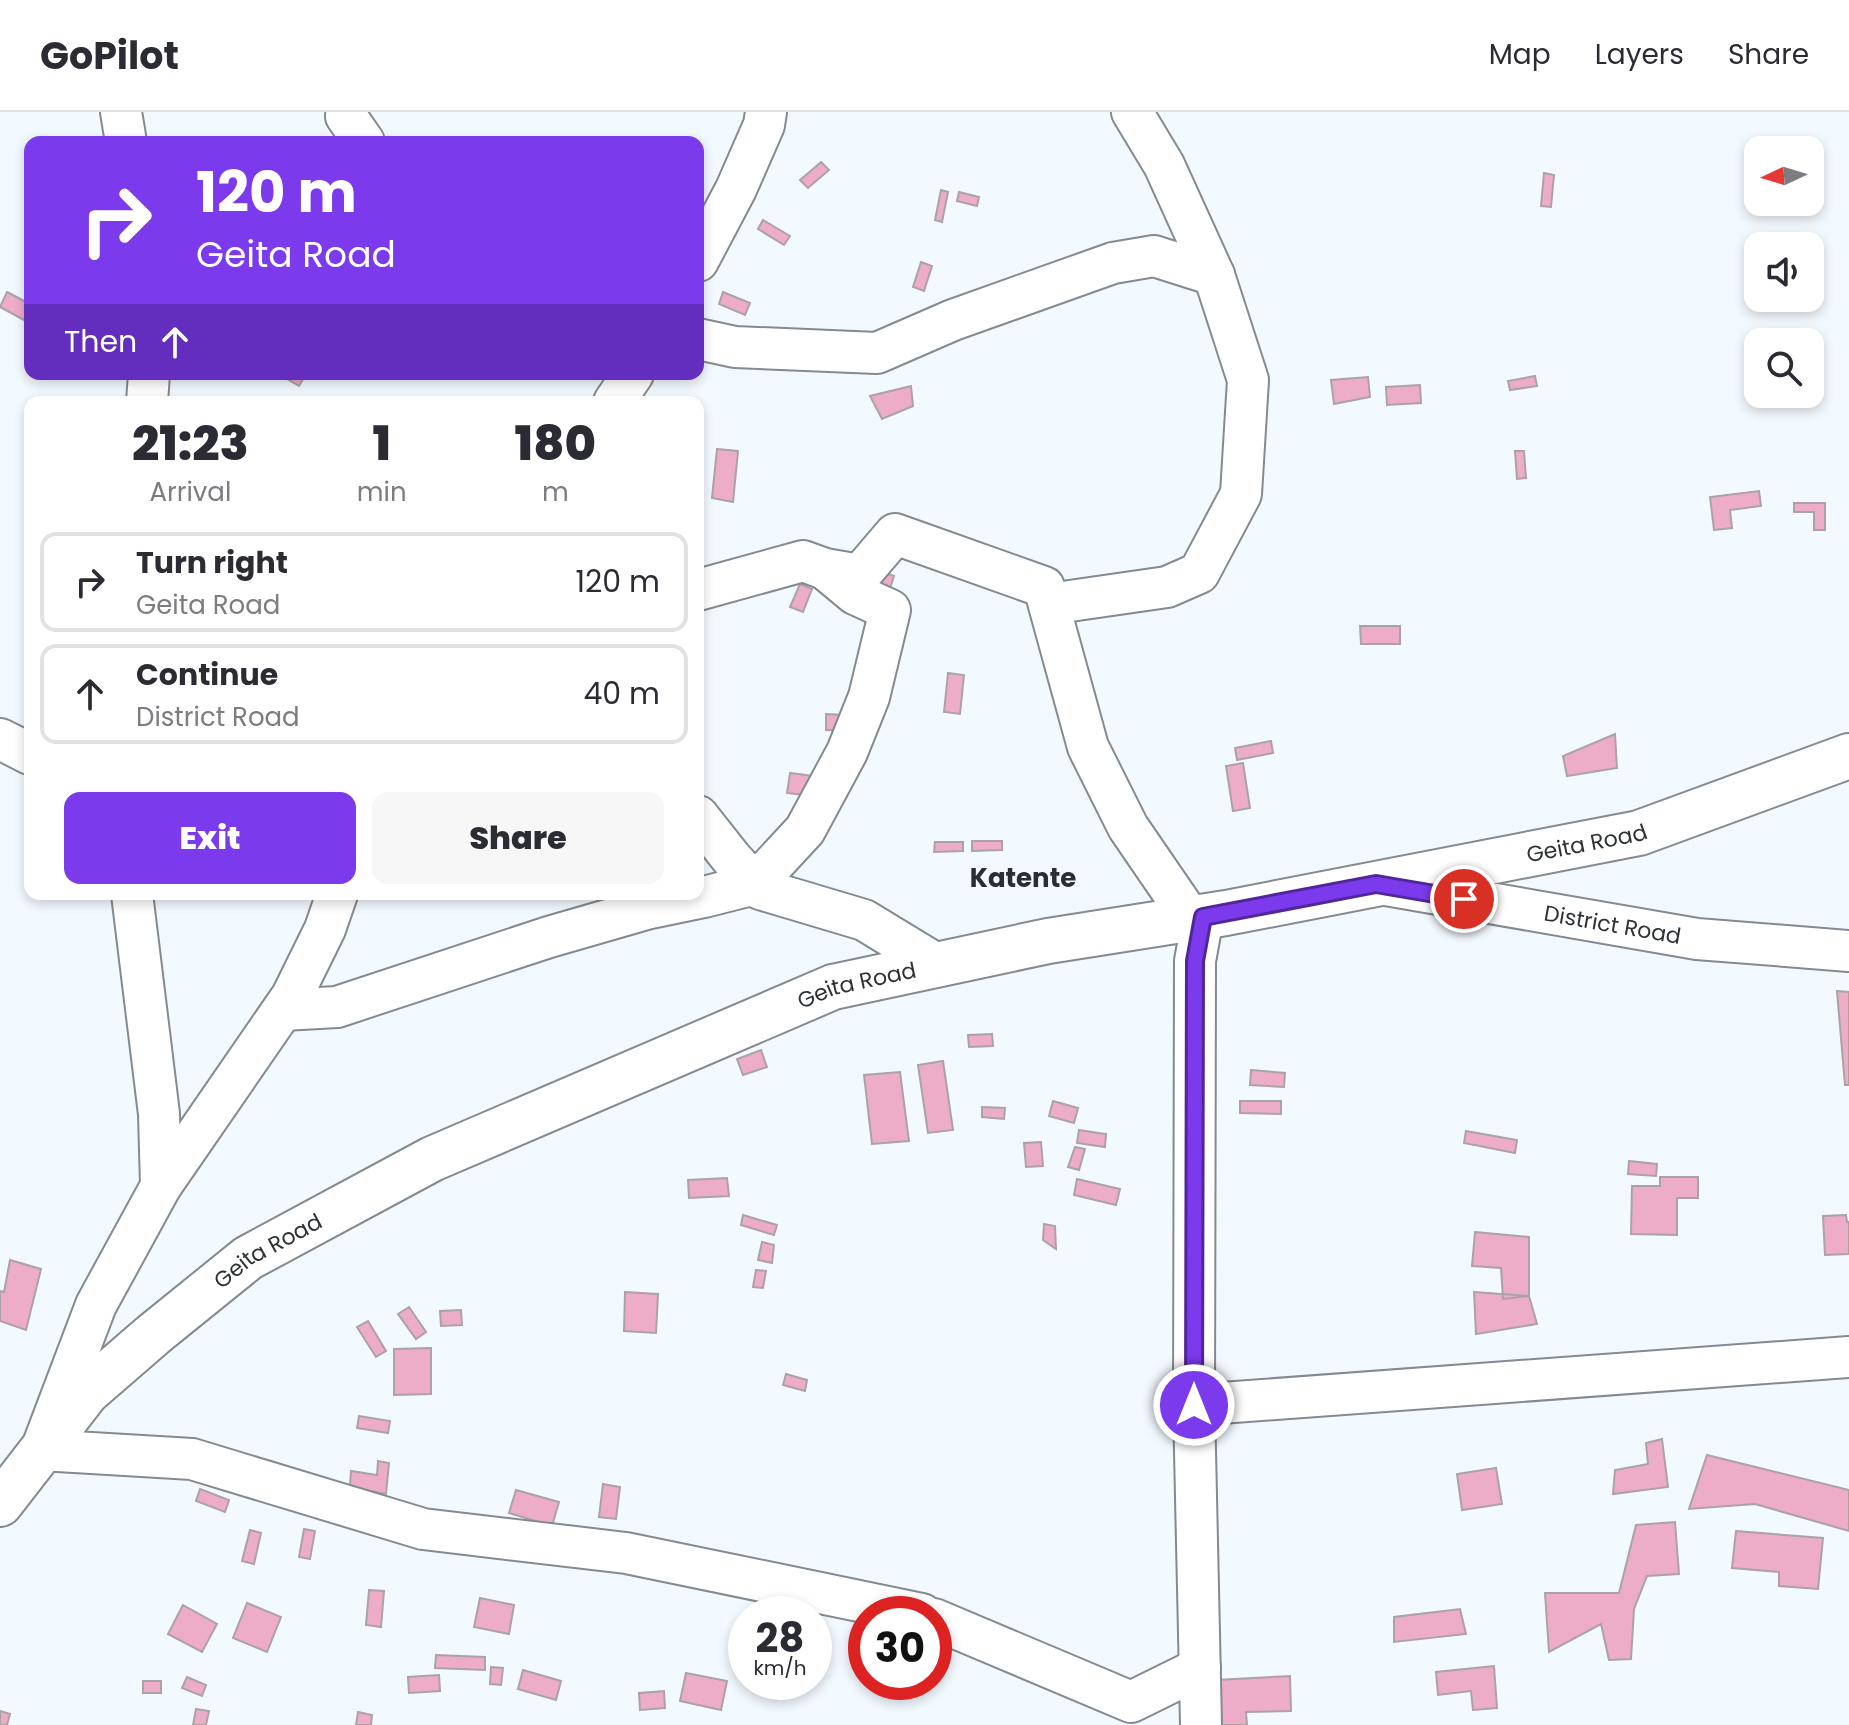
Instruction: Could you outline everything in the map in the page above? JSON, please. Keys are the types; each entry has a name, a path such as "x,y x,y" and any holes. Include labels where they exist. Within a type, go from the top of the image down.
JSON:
{"main road":[{"name":"Geita Road","path":"0,1504 87,1392 248,1258 418,1166 833,987 1048,941 1197,918 1639,833 1849,756"}],"street":[{"path":"121,112 125,136"},
{"path":"347,112 346,116 360,136"},
{"path":"704,250 736,189 764,125 766,112"},
{"path":"1049,604 1167,587 1199,573 1241,494 1248,380 1214,275 1164,165 1132,112"},
{"path":"704,340 735,347 877,353 953,320 1113,263 1154,256 1214,275"},
{"path":"704,588 803,561 825,569 860,575 895,534 1044,587 1088,747 1128,827 1197,918 1194,1405 1201,1725"},
{"path":"704,897 755,884 805,830 847,752 869,697 890,610 855,594 825,569"},
{"path":"0,739 24,751"},
{"path":"704,824 760,889 864,920 938,965"},
{"name":"District Road","path":"1376,884 1697,939 1849,951"},
{"path":"133,900 159,1114 161,1186"},
{"path":"334,900 325,929 292,996 161,1186 96,1305 41,1450 192,1459 423,1529 626,1553 848,1599"},
{"path":"283,1010 337,1007 549,937 690,900"},
{"path":"1194,1405 1849,1357"},
{"path":"952,1628 1126,1714 1200,1668"}],"building":[{"path":"821,162 829,170 808,188 800,180"},
{"path":"1544,173 1554,175 1551,207 1541,206"},
{"path":"941,190 948,192 942,222 935,220"},
{"path":"959,192 979,197 977,206 957,201"},
{"path":"763,220 790,236 784,245 758,229"},
{"path":"921,262 932,266 924,291 913,287"},
{"path":"7,292 24,301 24,320 0,307"},
{"path":"723,292 750,303 745,315 719,304"},
{"path":"1535,376 1537,386 1510,390 1508,381"},
{"path":"1368,377 1370,397 1334,404 1331,380"},
{"path":"289,380 302,380 299,386"},
{"path":"1420,385 1421,403 1387,405 1386,387"},
{"path":"911,386 913,406 882,419 870,396"},
{"path":"717,449 738,451 733,502 712,498"},
{"path":"1515,451 1524,451 1526,478 1517,479"},
{"path":"1759,491 1761,506 1730,510 1732,528 1714,530 1710,497"},
{"path":"1794,503 1825,503 1825,530 1814,530 1814,512 1794,512"},
{"path":"879,571 894,576 887,598 871,593"},
{"path":"800,584 812,589 803,612 790,607"},
{"path":"1360,626 1400,626 1400,644 1361,644"},
{"path":"948,673 964,675 960,714 944,712"},
{"path":"826,714 846,715 846,731 826,730"},
{"path":"1615,734 1617,768 1567,776 1563,756"},
{"path":"1271,741 1273,753 1237,760 1235,748"},
{"path":"1243,763 1250,808 1233,811 1226,766"},
{"path":"790,773 822,777 819,797 787,793"},
{"path":"972,841 1002,841 1002,850 972,851"},
{"path":"935,842 963,842 963,851 934,852"},
{"path":"1837,991 1849,992 1849,1085 1845,1085"},
{"path":"992,1034 993,1046 969,1047 968,1035"},
{"path":"761,1050 767,1067 743,1075 737,1059"},
{"path":"943,1061 953,1130 928,1133 918,1065"},
{"path":"1251,1070 1285,1073 1284,1087 1250,1085"},
{"path":"900,1072 909,1141 872,1144 864,1075"},
{"path":"1053,1101 1078,1108 1074,1123 1049,1116"},
{"path":"1240,1101 1281,1101 1281,1114 1240,1113"},
{"path":"982,1107 1005,1108 1004,1119 982,1117"},
{"path":"1079,1130 1106,1134 1105,1147 1077,1143"},
{"path":"1466,1131 1517,1140 1515,1153 1464,1143"},
{"path":"1041,1142 1043,1166 1026,1167 1024,1143"},
{"path":"1075,1147 1085,1149 1079,1170 1068,1167"},
{"path":"1629,1161 1657,1164 1656,1176 1628,1174"},
{"path":"1660,1177 1698,1177 1698,1198 1677,1198 1677,1235 1631,1234 1632,1186 1660,1186"},
{"path":"727,1178 729,1196 689,1198 688,1180"},
{"path":"1077,1179 1120,1189 1116,1205 1074,1195"},
{"path":"743,1215 777,1225 774,1235 741,1225"},
{"path":"1846,1215 1849,1222 1849,1254 1825,1255 1823,1216"},
{"path":"1044,1224 1055,1226 1056,1249 1043,1240"},
{"path":"1475,1232 1529,1237 1529,1296 1503,1299 1501,1268 1472,1266"},
{"path":"762,1242 774,1245 772,1263 758,1260"},
{"path":"10,1260 41,1269 26,1330 0,1321 0,1291 4,1292"},
{"path":"756,1270 766,1271 763,1288 753,1287"},
{"path":"625,1292 658,1294 656,1333 624,1331"},
{"path":"1474,1292 1529,1296 1537,1324 1476,1334"},
{"path":"409,1307 426,1332 416,1339 398,1314"},
{"path":"461,1310 462,1325 441,1326 440,1311"},
{"path":"368,1321 386,1351 376,1357 357,1327"},
{"path":"431,1348 431,1394 394,1395 394,1349"},
{"path":"786,1374 807,1380 805,1391 783,1385"},
{"path":"359,1416 390,1421 388,1433 357,1428"},
{"path":"1662,1439 1668,1487 1613,1494 1615,1470 1648,1464 1646,1443"},
{"path":"1707,1455 1849,1490 1849,1531 1755,1504 1689,1509"},
{"path":"378,1461 389,1463 386,1494 350,1487 351,1471 377,1475"},
{"path":"1496,1468 1502,1504 1462,1510 1457,1474"},
{"path":"603,1484 620,1487 616,1519 599,1517"},
{"path":"200,1489 229,1500 225,1512 196,1501"},
{"path":"516,1490 559,1502 552,1526 509,1513"},
{"path":"1675,1522 1679,1574 1647,1576 1634,1609 1631,1659 1609,1660 1601,1624 1549,1652 1545,1593 1619,1593 1636,1525"},
{"path":"304,1529 315,1531 310,1559 299,1557"},
{"path":"250,1530 261,1533 254,1564 242,1561"},
{"path":"1736,1531 1823,1538 1818,1589 1779,1586 1779,1572 1732,1568"},
{"path":"369,1590 384,1591 381,1627 366,1625"},
{"path":"480,1598 514,1605 509,1634 474,1627"},
{"path":"247,1603 281,1617 267,1652 233,1638"},
{"path":"183,1605 217,1624 202,1652 168,1634"},
{"path":"1460,1609 1466,1634 1394,1642 1394,1617"},
{"path":"436,1655 485,1657 485,1670 435,1668"},
{"path":"1494,1666 1497,1708 1473,1710 1471,1691 1438,1695 1436,1672"},
{"path":"491,1667 503,1668 501,1685 490,1684"},
{"path":"523,1670 561,1681 556,1700 518,1689"},
{"path":"686,1673 727,1681 721,1710 680,1701"},
{"path":"439,1675 440,1691 409,1693 408,1677"},
{"path":"1290,1676 1291,1711 1246,1712 1247,1725 1218,1725 1216,1680"},
{"path":"187,1677 206,1685 202,1696 182,1688"},
{"path":"143,1681 161,1681 161,1693 143,1693"},
{"path":"664,1691 665,1708 640,1710 639,1693"},
{"path":"196,1709 209,1711 206,1725 193,1725"},
{"path":"0,1711 10,1714 7,1725 0,1725"},
{"path":"358,1712 372,1715 371,1725 356,1725"}],"district":[{"name":"Katente","path":"1023,878"}],"route":[{"path":"1194,1405 1195,961 1203,917 1376,884 1464,899"}]}
